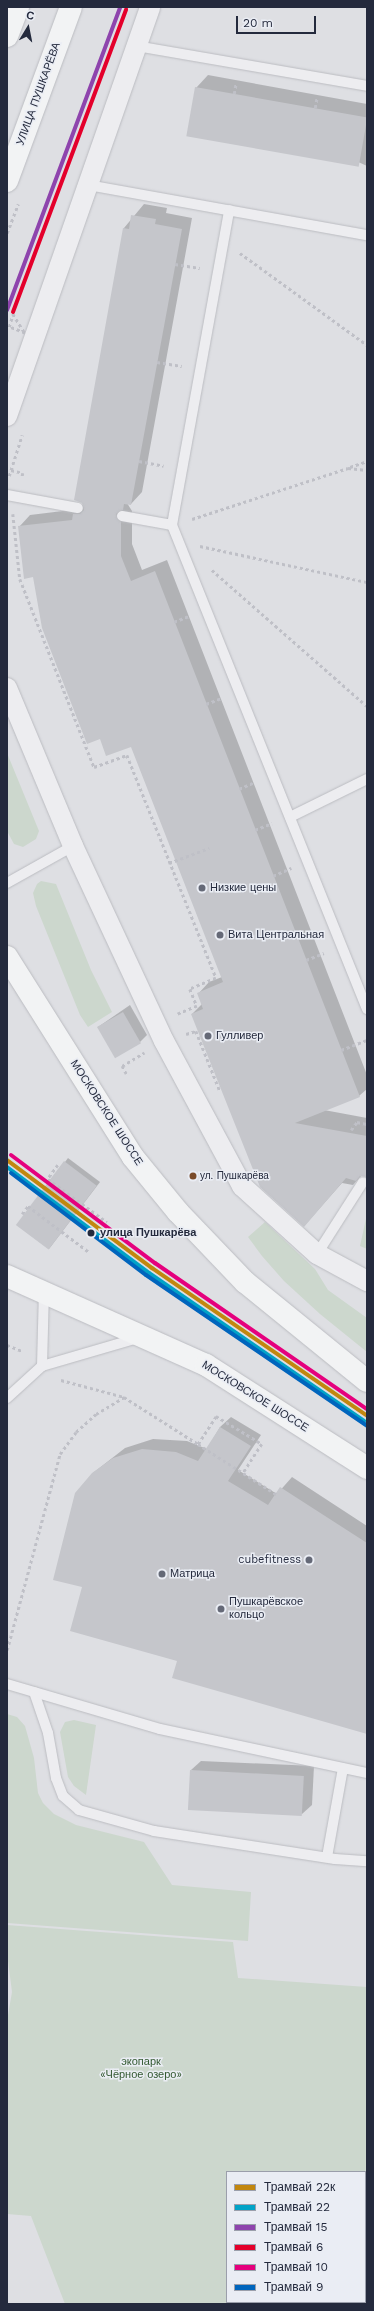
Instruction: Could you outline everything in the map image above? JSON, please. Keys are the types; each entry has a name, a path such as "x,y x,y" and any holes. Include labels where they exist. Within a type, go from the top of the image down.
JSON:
{"main road":[{"path":"7,36 18,7"},
{"name":"УЛИЦА ПУШКАРЁВА","path":"7,182 71,7"},
{"name":"МОСКОВСКОЕ ШОССЕ","path":"7,957 133,1157 178,1212 245,1282 367,1380"},
{"name":"МОСКОВСКОЕ ШОССЕ","path":"7,1276 44,1291 206,1365 367,1468"}],"street":[{"path":"7,416 150,7"},
{"path":"7,688 73,846 164,1041 242,1186 317,1254 367,1281"}],"lane":[{"path":"136,46 367,86"},
{"path":"88,185 367,235"},
{"path":"229,210 172,525 367,1009"},
{"path":"7,495 78,508"},
{"path":"122,516 172,525"},
{"path":"290,817 367,778"},
{"path":"7,882 73,846"},
{"path":"317,1254 363,1182"},
{"path":"42,1366 44,1291"},
{"path":"7,1398 42,1366 143,1336"},
{"path":"7,1684 160,1729 367,1773"},
{"path":"34,1692 48,1733 56,1778 63,1796 79,1810 154,1831 327,1857 367,1861"},
{"path":"327,1857 343,1768"}],"path":[{"path":"7,234 19,200"},
{"path":"223,241 367,345"},
{"path":"175,264 182,265"},
{"path":"157,362 165,363"},
{"path":"139,461 181,469"},
{"path":"172,525 367,461"},
{"path":"348,468 367,470"},
{"path":"14,526 20,579 94,767 127,755 216,978 190,990 197,1006 176,1014 178,1020"},
{"path":"178,540 367,582"},
{"path":"208,566 367,706"},
{"path":"174,622 178,621"},
{"path":"206,704 211,702"},
{"path":"239,789 244,787"},
{"path":"255,830 263,827"},
{"path":"169,863 209,848"},
{"path":"273,876 277,874"},
{"path":"306,960 310,959"},
{"path":"341,1050 367,1040"},
{"path":"126,1074 122,1066 145,1053"},
{"path":"351,1130 357,1122 367,1124"},
{"path":"58,1165 48,1179 107,1222"},
{"path":"22,1214 28,1206 89,1252"},
{"path":"7,1345 22,1351"},
{"path":"61,1380 124,1397 276,1494"},
{"path":"7,1650 60,1454 76,1432 96,1414 124,1397"},
{"path":"198,1444 216,1416 262,1444 244,1473"}],"green space":[{"path":"7,753 39,831 36,839 23,847 14,844 7,831"},
{"path":"41,881 56,884 91,970 112,1012 88,1027 80,1015 36,906 33,893 37,884"},
{"path":"367,1214 367,1249 360,1246"},
{"path":"265,1222 315,1269 328,1290 367,1318 367,1352 320,1314 284,1281 262,1256 248,1237"},
{"path":"7,1714 17,1717 25,1726 34,1758 38,1793 43,1803 54,1814 76,1825 144,1842 172,1885 251,1892 248,1941 7,1923"},
{"path":"74,1720 96,1725 86,1795 74,1786 68,1777 60,1732 65,1722"},
{"name":"экопарк «Чёрное озеро»","path":"7,1925 233,1942 238,1978 367,1987 367,2304 65,2304 31,2216 7,2214 7,2021 12,1992 7,1953"}],"building":[{"path":"195,87 367,117 359,167 186,136"},
{"path":"131,215 156,219 155,224 182,229 131,505 124,504 123,510 116,514 121,522 121,556 131,581 155,571 360,1097 295,1123 367,1136 367,1177 360,1176 356,1181 346,1178 304,1227 260,1187 191,1014 203,1009 197,993 223,982 131,747 106,756 100,739 87,744 42,628 33,577 24,579 18,526 72,520 73,514 80,514 84,510 82,503 74,500 123,228 129,229"},
{"path":"123,1012 141,1043 115,1058 97,1027"},
{"path":"64,1161 97,1186 49,1250 16,1225"},
{"name":"Пушкарёвское кольцо","path":"220,1427 251,1446 228,1481 268,1505 280,1487 367,1543 367,1734 172,1678 177,1661 70,1631 82,1587 53,1580 75,1493 92,1473 113,1458 142,1449 176,1452 198,1461"},
{"path":"190,1770 304,1776 302,1816 188,1810"}],"tram line":[{"name":"15","path":"7,310 120,7"},
{"name":"6","path":"13,312 126,9"},
{"name":"10","path":"11,1155 155,1263 367,1409"},
{"name":"22к","path":"7,1160 152,1268 367,1416"},
{"name":"22","path":"7,1167 149,1273 364,1421"},
{"name":"9","path":"11,1173 146,1275 367,1426"}],"place":[{"name":"Низкие цены","path":"202,888"},
{"name":"Вита Центральная","path":"220,935"},
{"name":"Гулливер","path":"208,1036"},
{"name":"ул. Пушкарёва","path":"193,1176"},
{"name":"улица Пушкарёва","path":"91,1233"},
{"name":"cubefitness","path":"309,1560"},
{"name":"Матрица","path":"162,1574"},
{"name":"Пушкарёвское кольцо","path":"221,1609"}]}
